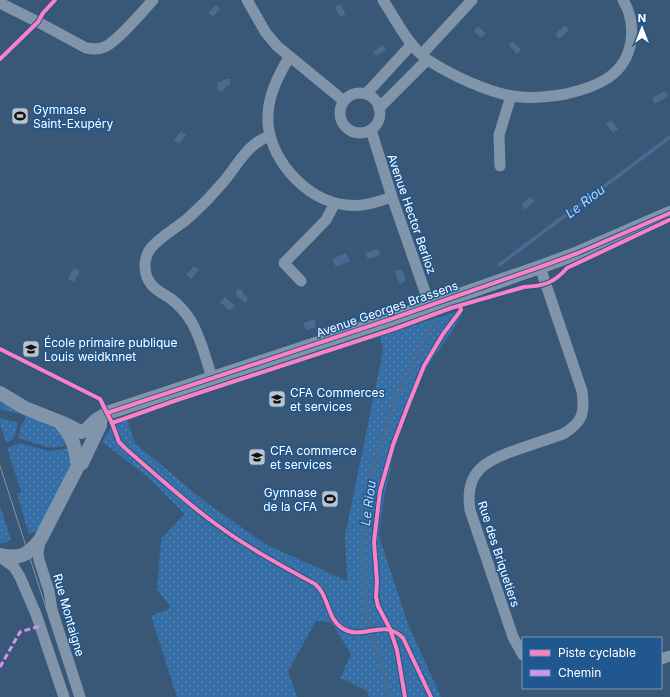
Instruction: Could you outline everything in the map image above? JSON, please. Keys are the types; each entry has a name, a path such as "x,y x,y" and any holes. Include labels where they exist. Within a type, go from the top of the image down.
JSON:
{"street":[{"path":"0,3 86,48 94,50 105,47 114,41 153,0"},
{"path":"247,0 266,33 277,46 344,101"},
{"path":"383,0 412,44 424,57 462,78 488,89 511,96 533,98 578,91 596,85 612,75 622,65 629,50 631,21 627,6 623,0"},
{"path":"379,108 472,0"},
{"path":"366,94 412,44"},
{"path":"289,57 269,101 268,115 270,136 283,165 303,186 335,203 361,206 392,197"},
{"path":"358,93 366,94 372,97 376,102 379,108 380,116 377,124 371,130 364,133 356,133 348,130 343,124 340,116 340,109 344,101 350,96 358,93"},
{"path":"500,166 499,135 511,96"},
{"name":"Avenue Hector Berlioz","path":"371,130 392,197 430,306"},
{"path":"212,378 197,333 190,320 181,308 151,285 147,278 145,264 146,254 160,239 187,219 207,200 225,180 246,150 270,136"},
{"path":"301,281 284,263 326,220 335,203"},
{"name":"Avenue Georges Brassens","path":"59,422 80,432 88,429 98,422 107,413 430,306 540,267 670,212"},
{"name":"Rue des Briquetiers","path":"522,653 513,637 470,510 468,500 472,481 477,471 485,463 497,456 563,434 574,427 581,417 584,406 582,391 540,267"},
{"path":"0,393 25,408 59,422 72,438 78,466"},
{"path":"0,556 12,557 23,555 32,550 40,540 78,466 82,463 98,422"},
{"name":"Rue Montaigne","path":"40,540 38,554 39,560 49,592 52,610 80,697"},
{"path":"0,556 14,567 20,577 36,614 64,697"}],"shaded area":[{"path":"340,4 346,14 340,17 335,7"},
{"path":"216,5 220,9 213,17 208,13"},
{"path":"565,25 569,30 559,39 555,34"},
{"path":"478,26 486,34 481,38 474,31"},
{"path":"513,41 521,50 517,54 509,45"},
{"path":"383,45 386,50 376,56 373,52"},
{"path":"226,79 230,79 230,85 225,87 223,91 217,89 218,83"},
{"path":"665,91 668,96 655,104 652,98"},
{"path":"611,120 618,129 613,133 606,124"},
{"path":"181,131 186,135 179,144 174,140"},
{"path":"530,197 534,201 525,210 521,205"},
{"path":"378,249 380,255 368,259 365,253"},
{"path":"346,253 350,261 336,267 332,259"},
{"path":"194,266 199,270 191,279 186,275"},
{"path":"74,268 80,271 74,282 68,279"},
{"path":"402,269 406,281 399,284 395,271"},
{"path":"239,289 243,291 243,294 248,298 245,303 236,295 236,291"},
{"path":"225,297 235,306 230,311 220,302"},
{"path":"465,309 451,333 431,361 418,385 398,436 384,497 379,536 408,624 441,697 369,697 367,691 340,678 351,654 331,622 316,621 288,671 297,697 177,697 151,616 171,608 157,589 161,539 185,514 148,477 102,442 113,425 127,419 135,443 203,500 265,544 347,581 345,536 383,351 380,336"},
{"path":"314,319 316,327 306,330 303,323"},
{"path":"0,402 19,412 18,414 0,409"},
{"path":"27,415 56,429 70,445 51,448 18,438 21,426"},
{"path":"0,418 18,423 14,438 6,443 0,424"},
{"path":"20,443 48,451 72,448 72,464 39,530 29,534 17,494 21,492 7,448"},
{"path":"0,506 11,540 0,544"}],"waterway":[{"name":"Le Riou","path":"499,265 670,137"},
{"name":"Le Riou","path":"390,697 366,612 362,547 368,485 394,404 435,319"}],"tram line":[{"path":"0,466 75,697"}],"marked path":[{"path":"0,667 20,632 40,626"}],"cycle path":[{"path":"0,59 38,22 43,13 55,0"},
{"path":"107,413 391,319 540,267 578,253 670,213"},
{"path":"112,423 174,401 394,329 451,308 524,287 543,285 558,277 567,268 669,220"},
{"path":"405,697 397,650 390,629 378,606 376,597 377,581 374,542 380,491 393,445 424,366 443,334 461,310 460,306"},
{"path":"0,349 100,399 112,423 119,442 126,449 169,487 225,531 263,555 315,584 324,596 334,621 342,628 350,632 358,633 380,629 388,630 395,632 403,638 431,697"}],"place":[{"name":"Gymnase Saint-Exupéry","path":"20,116"},
{"name":"École primaire publique Louis weidknnet","path":"31,349"},
{"name":"CFA Commerces et services","path":"277,399"},
{"name":"CFA commerce et services","path":"257,457"},
{"name":"Gymnase de la CFA","path":"330,499"}]}
